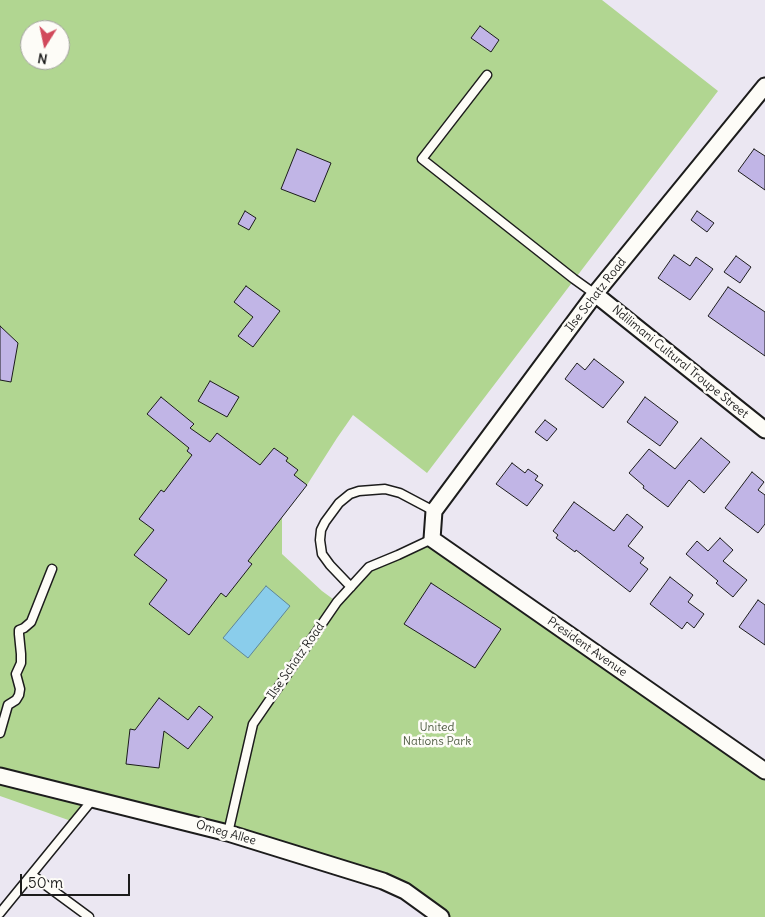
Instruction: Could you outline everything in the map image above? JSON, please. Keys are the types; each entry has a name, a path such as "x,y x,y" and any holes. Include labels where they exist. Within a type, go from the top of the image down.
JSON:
{"street":[{"name":"Ilse Schatz Road","path":"434,511 595,294 765,86"},
{"name":"Ndilimani Cultural Troupe Street","path":"595,294 765,430"},
{"path":"432,539 434,511"},
{"name":"President Avenue","path":"432,539 765,771"},
{"name":"Omeg Allee","path":"0,776 228,833 383,881 406,891 441,917"}],"lane":[{"path":"486,75 422,159 595,294"},
{"path":"351,587 322,554 320,540 321,530 325,522 339,503 350,494 359,491 385,490 400,493 434,511"},
{"name":"Ilse Schatz Road","path":"228,833 252,724 337,602 369,567 398,556 432,539"},
{"path":"0,733 1,723 8,706 19,695 20,689 16,674 21,663 19,630 31,622 52,569"},
{"path":"0,913 93,799"},
{"path":"32,875 89,917"}],"green space":[{"name":"United Nations Park","path":"0,0 602,0 718,91 427,473 353,415 307,485 282,517 282,554 322,591 337,602 369,567 432,539 765,771 765,917 438,917 405,891 93,799 74,822 0,796"}],"water":[{"path":"266,586 290,606 248,658 223,638"}],"building":[{"path":"480,26 499,40 491,52 471,38"},
{"path":"297,149 331,163 315,202 281,189"},
{"path":"754,149 765,156 765,190 738,171"},
{"path":"245,211 256,218 249,230 238,224"},
{"path":"697,211 714,223 707,232 691,220"},
{"path":"674,255 690,266 696,257 713,269 690,300 658,278"},
{"path":"736,256 751,267 740,283 724,272"},
{"path":"246,286 280,311 253,347 238,336 253,317 234,302"},
{"path":"728,287 765,312 765,356 708,316"},
{"path":"0,326 18,343 11,382 0,380"},
{"path":"594,359 624,382 603,408 565,379 577,363 585,370"},
{"path":"210,381 239,397 227,417 198,401"},
{"path":"161,397 194,424 190,428 210,442 217,433 260,465 274,448 288,458 286,461 298,470 294,475 307,485 248,561 252,564 226,597 221,593 189,635 149,604 167,580 134,555 154,530 139,519 161,490 164,492 192,455 187,451 189,448 147,414"},
{"path":"645,397 678,422 660,446 627,422"},
{"path":"545,420 557,429 547,441 535,432"},
{"path":"701,438 730,462 704,493 689,480 668,507 643,488 644,486 629,473 649,449 675,469"},
{"path":"512,463 525,473 528,469 538,476 535,480 543,485 527,506 496,484"},
{"path":"752,472 764,482 758,490 765,495 765,524 758,533 725,508"},
{"path":"574,502 614,531 627,514 643,527 628,546 644,558 640,563 648,569 630,592 576,550 575,552 556,538 558,535 553,531"},
{"path":"720,538 733,550 723,561 747,580 733,597 716,583 718,581 686,554 697,541 708,551"},
{"path":"670,577 693,595 688,602 704,614 694,628 687,622 682,629 650,604"},
{"path":"431,583 501,629 475,668 404,624"},
{"path":"758,600 765,605 765,645 739,627"},
{"path":"159,698 188,720 199,706 213,717 188,749 164,731 159,768 126,764 130,729 135,730"}]}
